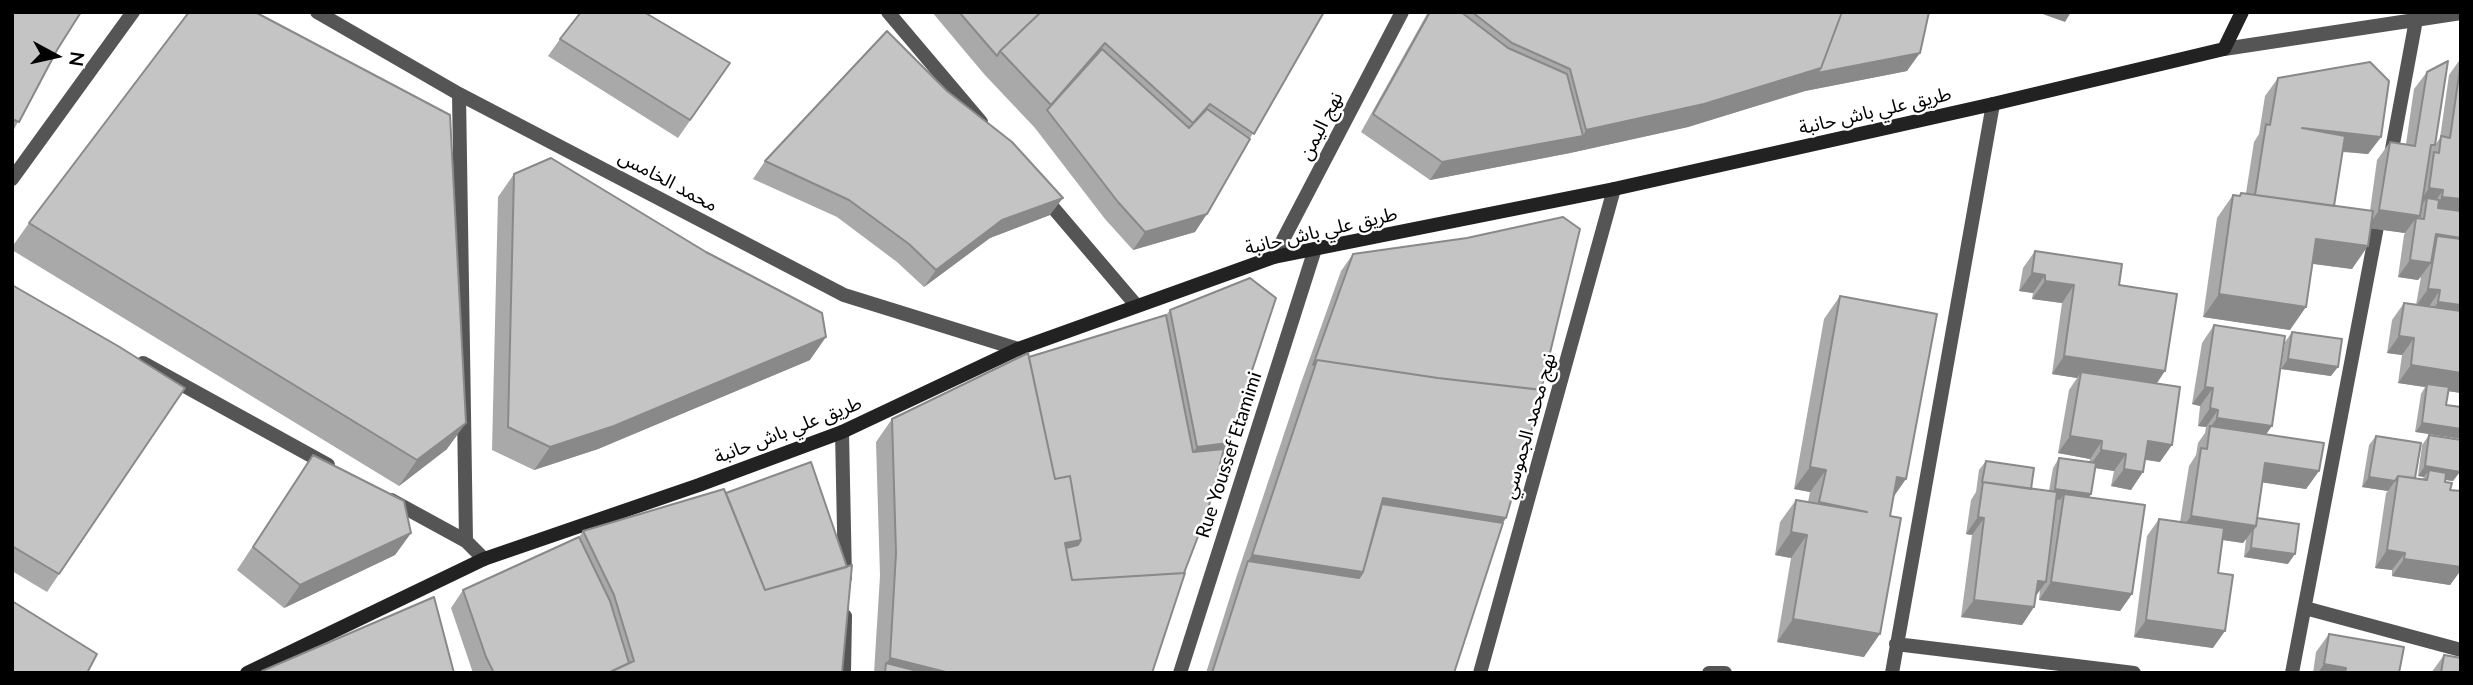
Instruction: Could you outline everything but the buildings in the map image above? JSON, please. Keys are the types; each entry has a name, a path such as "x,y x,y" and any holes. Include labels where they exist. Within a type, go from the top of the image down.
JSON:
{"street":[{"path":"12,178 133,12"},
{"name":"محمد الخامس","path":"317,12 459,94 844,295 1018,349"},
{"path":"888,12 994,138"},
{"name":"نهج اليمن","path":"1274,257 1402,12"},
{"path":"2224,49 2242,12"},
{"name":"طريق علي باش حانبة","path":"247,673 428,594 484,559 699,485 842,432 1018,349 1274,257 1614,189 2224,49 2461,13"},
{"path":"2388,171 2416,20"},
{"path":"459,94 466,541"},
{"path":"1892,673 1993,104"},
{"name":"نهج محمد الجموسي","path":"1480,673 1614,189"},
{"path":"1038,190 1136,305"},
{"path":"2292,673 2382,198"},
{"name":"Rue Youssef Etamimi","path":"1180,673 1315,249"},
{"path":"135,358 343,474"},
{"path":"842,432 846,636 844,673"},
{"path":"380,494 466,541 484,559"},
{"path":"2305,608 2461,650"},
{"path":"1896,644 2134,673"},
{"path":"1709,673 1725,673"}]}
